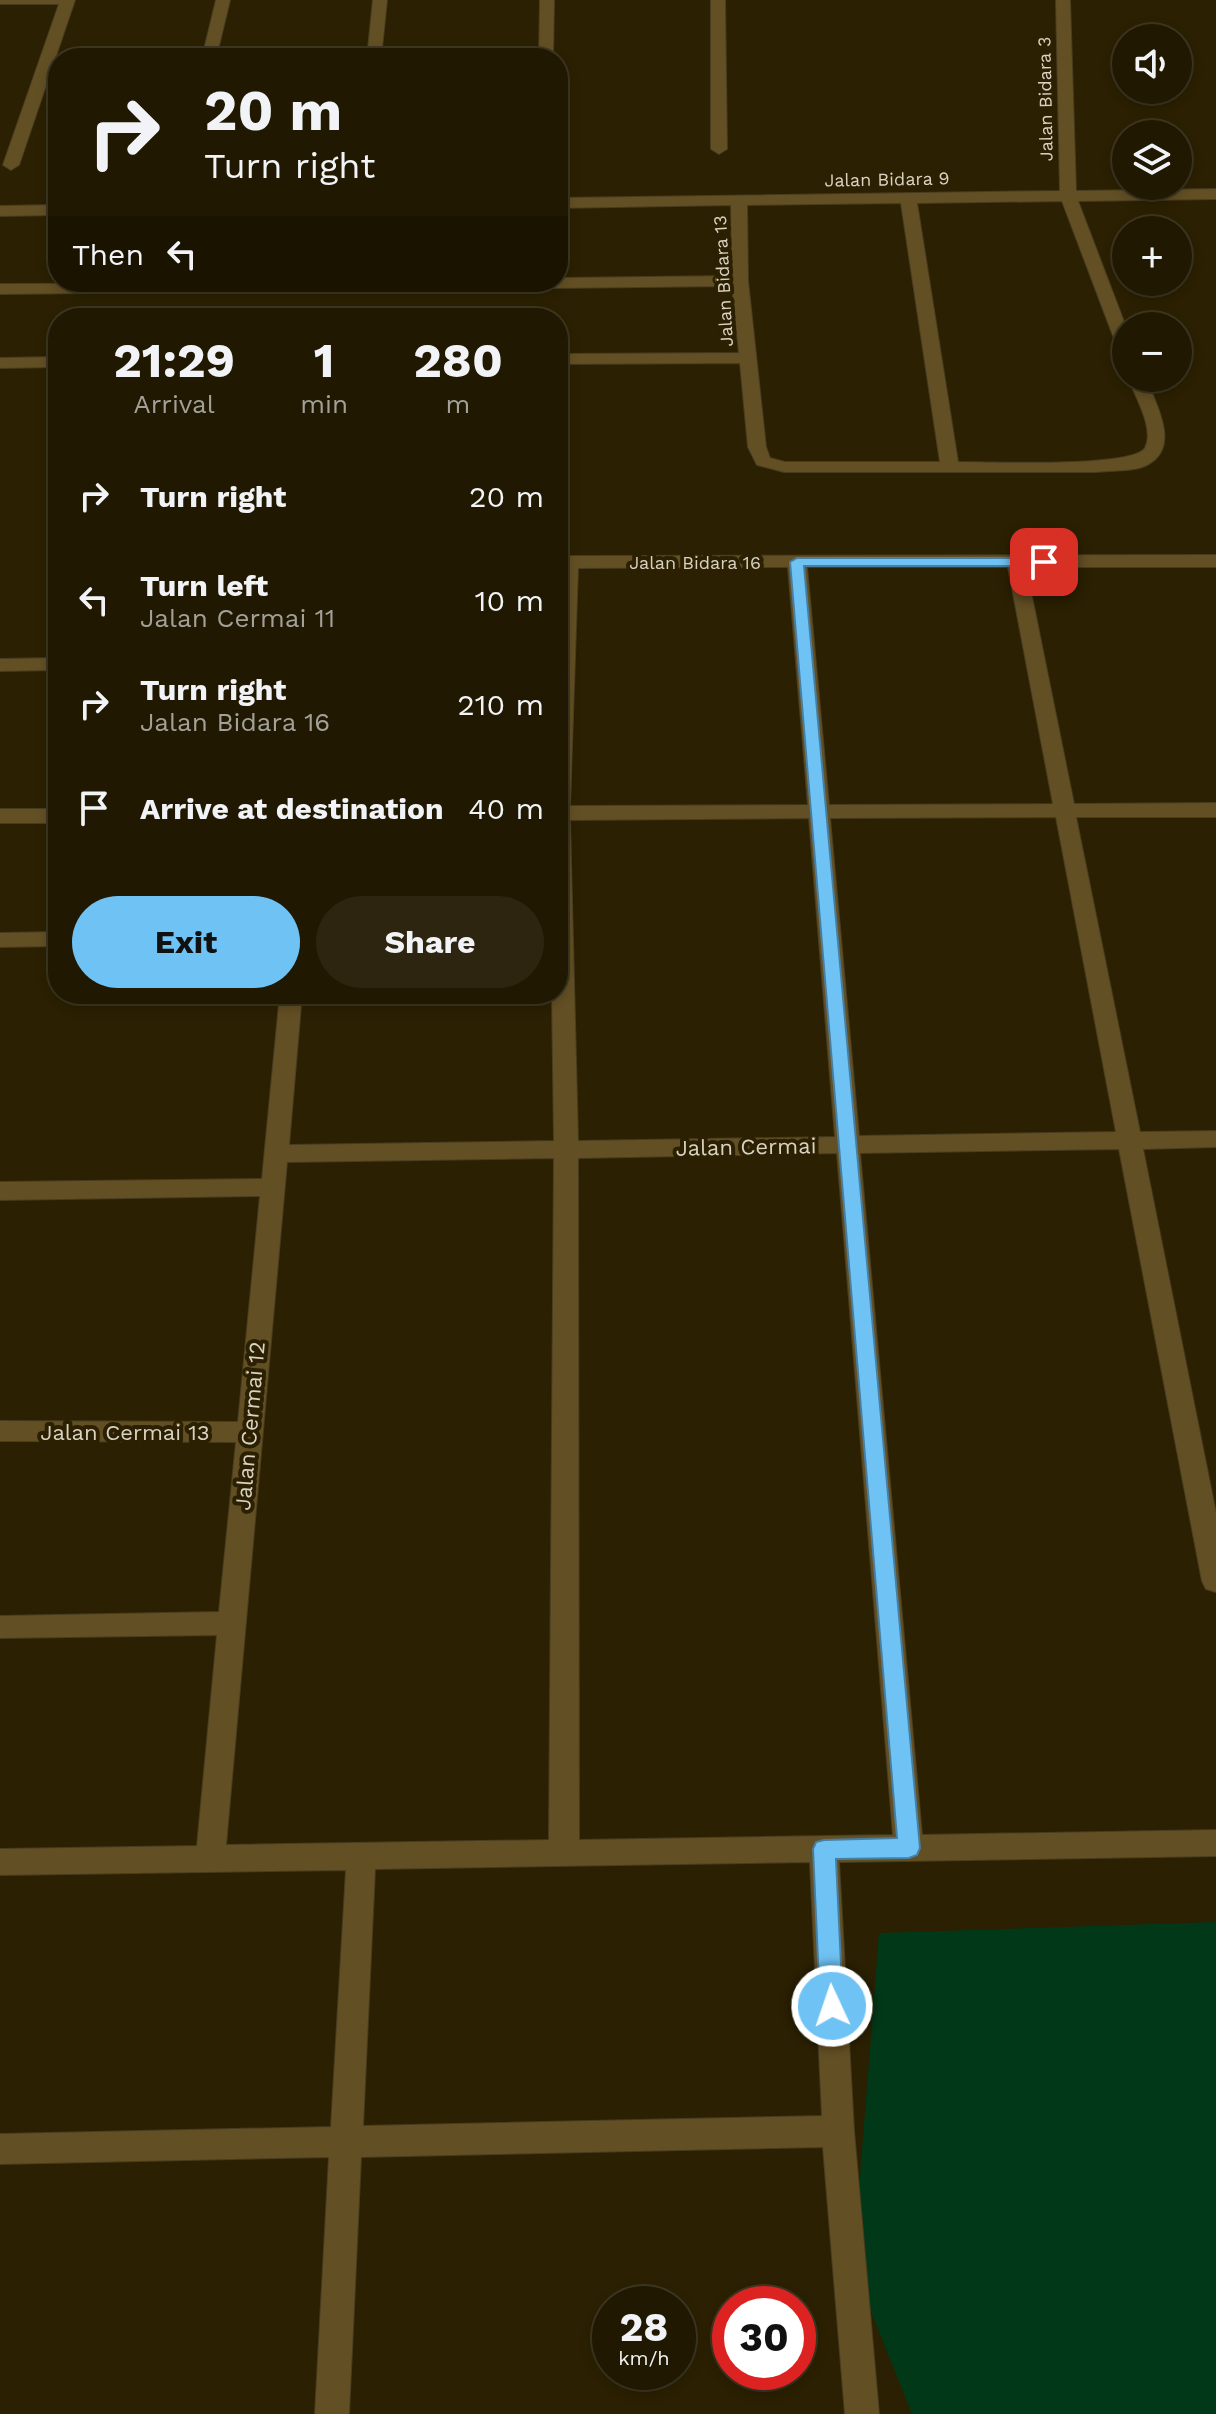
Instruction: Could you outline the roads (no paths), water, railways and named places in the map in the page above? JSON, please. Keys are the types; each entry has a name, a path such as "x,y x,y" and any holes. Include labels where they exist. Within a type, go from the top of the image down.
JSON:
{"street":[{"path":"0,0 67,0 51,48"},
{"path":"211,48 223,0"},
{"path":"375,48 380,0"},
{"path":"546,48 547,0"},
{"path":"718,0 719,149"},
{"name":"Jalan Bidara 3","path":"1063,0 1068,196 1112,312"},
{"path":"11,165 48,56"},
{"name":"Jalan Bidara 9","path":"568,203 1216,194"},
{"path":"908,198 950,468 1096,467 1141,461 1153,450 1157,432 1142,392"},
{"name":"Jalan Bidara 13","path":"739,201 740,281 757,447 763,461 784,467 950,468"},
{"path":"0,211 48,210"},
{"path":"568,283 740,281"},
{"path":"0,289 48,288"},
{"path":"568,359 748,358"},
{"path":"0,363 48,362"},
{"name":"Jalan Bidara 16","path":"568,562 1216,561"},
{"path":"797,562 909,1848"},
{"path":"1016,562 1216,1581"},
{"path":"0,665 48,664"},
{"path":"568,813 1216,810"},
{"path":"0,816 48,816"},
{"path":"0,940 48,939"},
{"name":"Jalan Cermai 12","path":"210,1859 290,1004"},
{"path":"563,1004 566,1150 564,1853"},
{"name":"Jalan Cermai","path":"275,1154 1216,1139"},
{"path":"0,1191 273,1187"},
{"name":"Jalan Cermai 13","path":"0,1431 250,1432"},
{"path":"0,1627 232,1623"},
{"path":"0,1862 1216,1843"},
{"path":"824,1849 838,2131 862,2414"},
{"path":"332,2414 361,1857"},
{"path":"0,2149 838,2131"}]}
